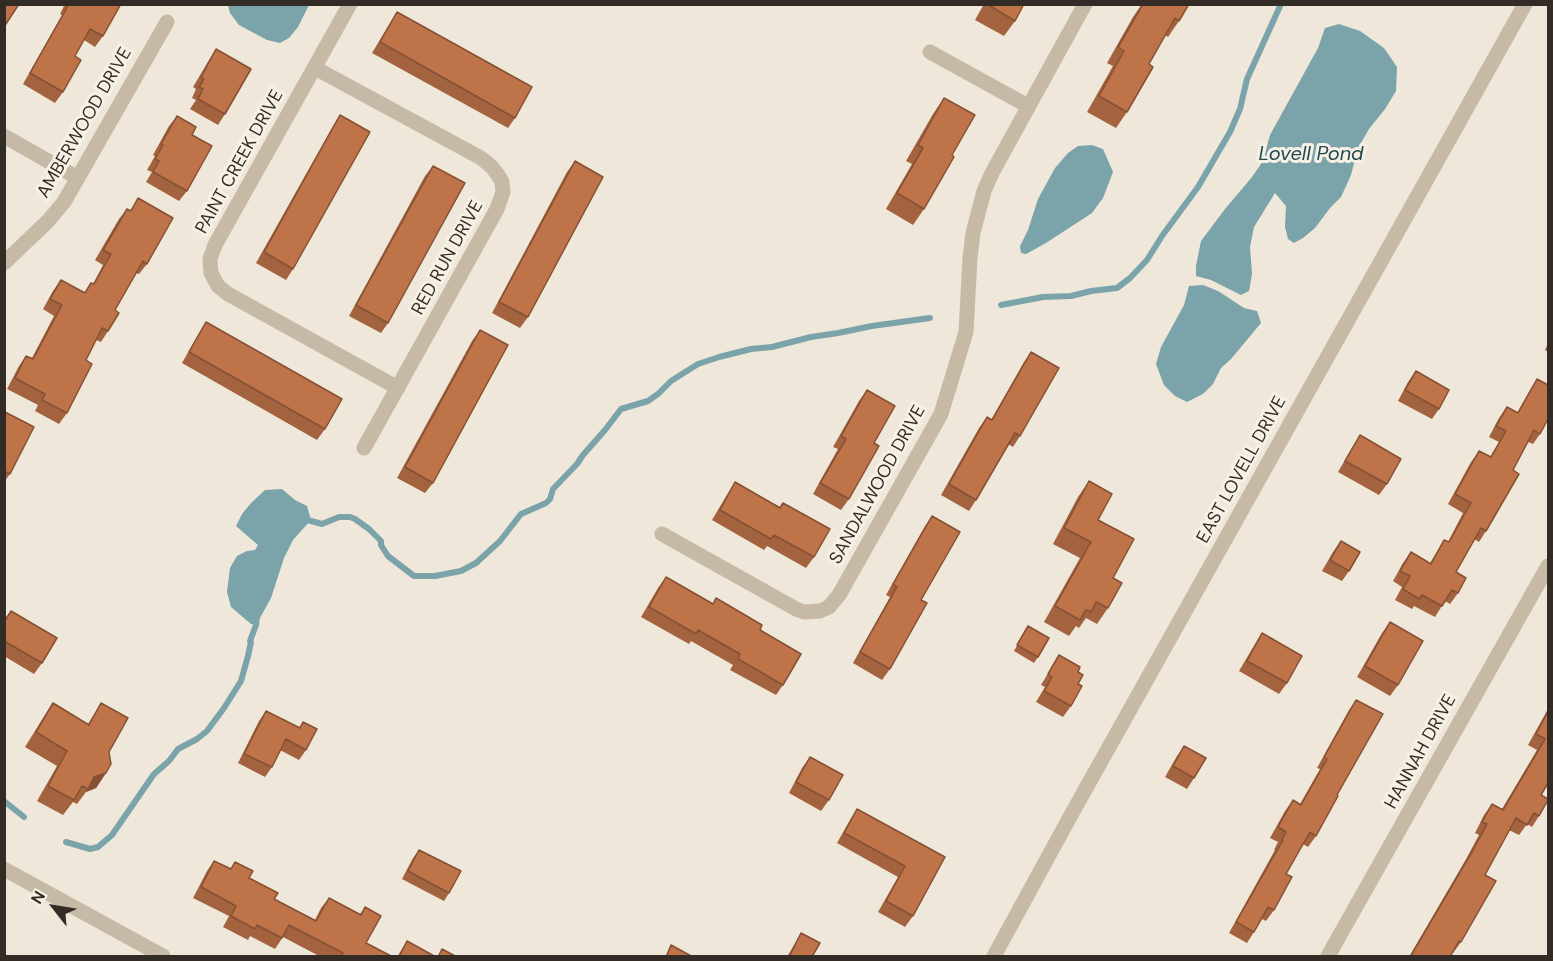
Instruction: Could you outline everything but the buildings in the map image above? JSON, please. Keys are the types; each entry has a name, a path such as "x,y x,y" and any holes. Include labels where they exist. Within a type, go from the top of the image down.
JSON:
{"street":[{"name":"PAINT CREEK DRIVE","path":"350,4 215,245 210,259 211,273 218,286 228,294 398,388"},
{"name":"SANDALWOOD DRIVE","path":"662,534 804,612 829,607 839,595 940,414 966,332 973,233 984,191 1085,4"},
{"name":"EAST LOVELL DRIVE","path":"994,957 1088,783 1525,4"},
{"name":"AMBERWOOD DRIVE","path":"4,263 64,202 167,22"},
{"path":"930,52 1028,106"},
{"name":"RED RUN DRIVE","path":"315,68 481,159 491,166 502,182 503,192 497,209 364,448"},
{"path":"4,136 78,178"},
{"name":"HANNAH DRIVE","path":"1328,957 1548,566"},
{"path":"4,869 163,957"}],"water":[{"path":"228,4 309,5 298,27 289,38 280,43 267,40 239,25 230,13"},
{"name":"Lovell Pond","path":"1339,24 1360,31 1384,48 1397,67 1396,91 1358,148 1351,175 1341,197 1315,228 1294,243 1288,239 1285,227 1286,206 1275,193 1254,227 1250,247 1252,274 1249,291 1241,295 1211,280 1196,276 1201,241 1263,161 1270,135 1318,48 1325,28"},
{"path":"1092,145 1103,149 1113,172 1103,198 1092,213 1046,243 1026,254 1021,253 1020,246 1038,199 1055,168 1068,153 1078,146"},
{"path":"1203,285 1218,291 1244,308 1257,311 1261,323 1221,368 1213,384 1203,394 1187,402 1175,396 1164,385 1156,364 1161,347 1184,305 1189,286"},
{"path":"282,489 307,506 311,520 293,540 284,558 271,598 256,625 251,624 231,607 227,592 230,568 237,556 255,550 258,545 236,526 242,514 265,490"}],"waterway":[{"path":"1001,305 1043,297 1071,296 1117,288 1147,260 1198,187 1230,132 1240,109 1247,79 1281,4"},
{"path":"304,519 322,524 339,517 355,519 381,541 388,556 414,576 435,576 461,571 476,563 500,541 521,514 550,499 553,489 577,464 621,409 648,401 671,381 698,364 751,349 772,347 811,337 930,318"},
{"path":"66,842 90,849 98,847 112,835 154,774 169,761 178,749 207,731 241,681 257,617"},
{"path":"4,801 24,817"}]}
